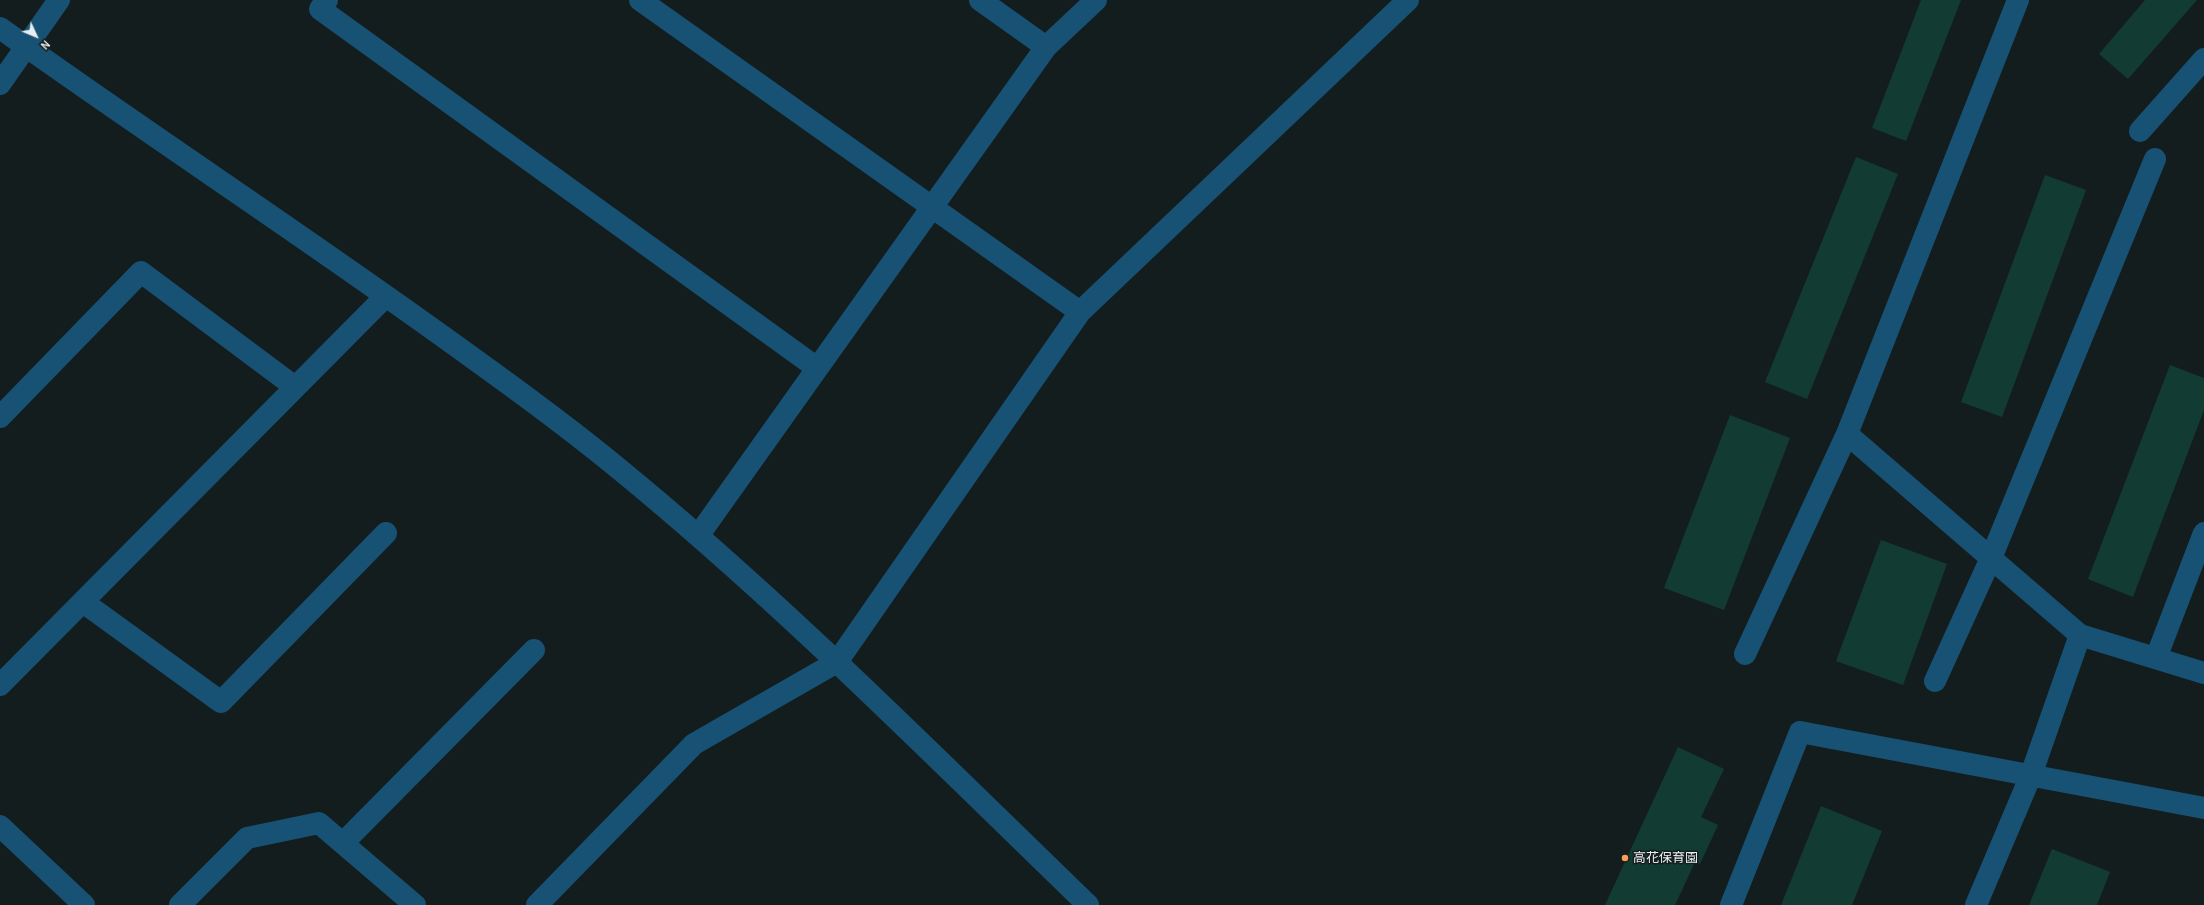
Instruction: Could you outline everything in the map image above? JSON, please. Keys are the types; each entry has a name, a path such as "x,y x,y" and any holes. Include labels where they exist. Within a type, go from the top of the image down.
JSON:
{"street":[{"path":"0,84 59,0"},
{"path":"327,0 320,9 817,368"},
{"path":"640,0 1080,312"},
{"path":"980,0 1046,47"},
{"path":"698,536 1046,47 1096,0"},
{"path":"537,905 694,744 837,662 1080,312 1408,0"},
{"path":"1745,654 1847,434 2018,0"},
{"path":"0,28 386,296 532,401 612,464 698,536 837,662 1088,905"},
{"path":"2140,131 2204,59"},
{"path":"1935,681 1991,558 2155,159"},
{"path":"0,417 141,272 295,387"},
{"path":"0,685 386,296"},
{"path":"1847,434 2080,636 2204,673"},
{"path":"83,602 221,702 386,533"},
{"path":"2156,658 2204,533"},
{"path":"1976,905 2031,775 2080,636"},
{"path":"343,843 534,650"},
{"path":"1731,905 1800,732 2204,808"},
{"path":"180,905 247,838 319,823 415,905"},
{"path":"0,826 84,905"}],"building":[{"path":"1921,0 1961,0 1906,141 1872,128"},
{"path":"2145,0 2197,0 2128,79 2099,54"},
{"path":"1856,157 1898,174 1807,399 1765,382"},
{"path":"2045,175 2086,190 2002,417 1961,402"},
{"path":"2170,365 2204,378 2204,410 2133,597 2088,579"},
{"path":"1730,415 1790,438 1724,610 1664,588"},
{"path":"1881,540 1947,564 1903,685 1836,661"},
{"path":"1678,747 1724,769 1701,817 1718,825 1700,864 1695,862 1675,905 1605,905"},
{"path":"1821,806 1882,831 1852,905 1781,905"},
{"path":"2052,849 2110,872 2097,905 2029,905"}],"place":[{"name":"高花保育園","path":"1625,858"}]}
